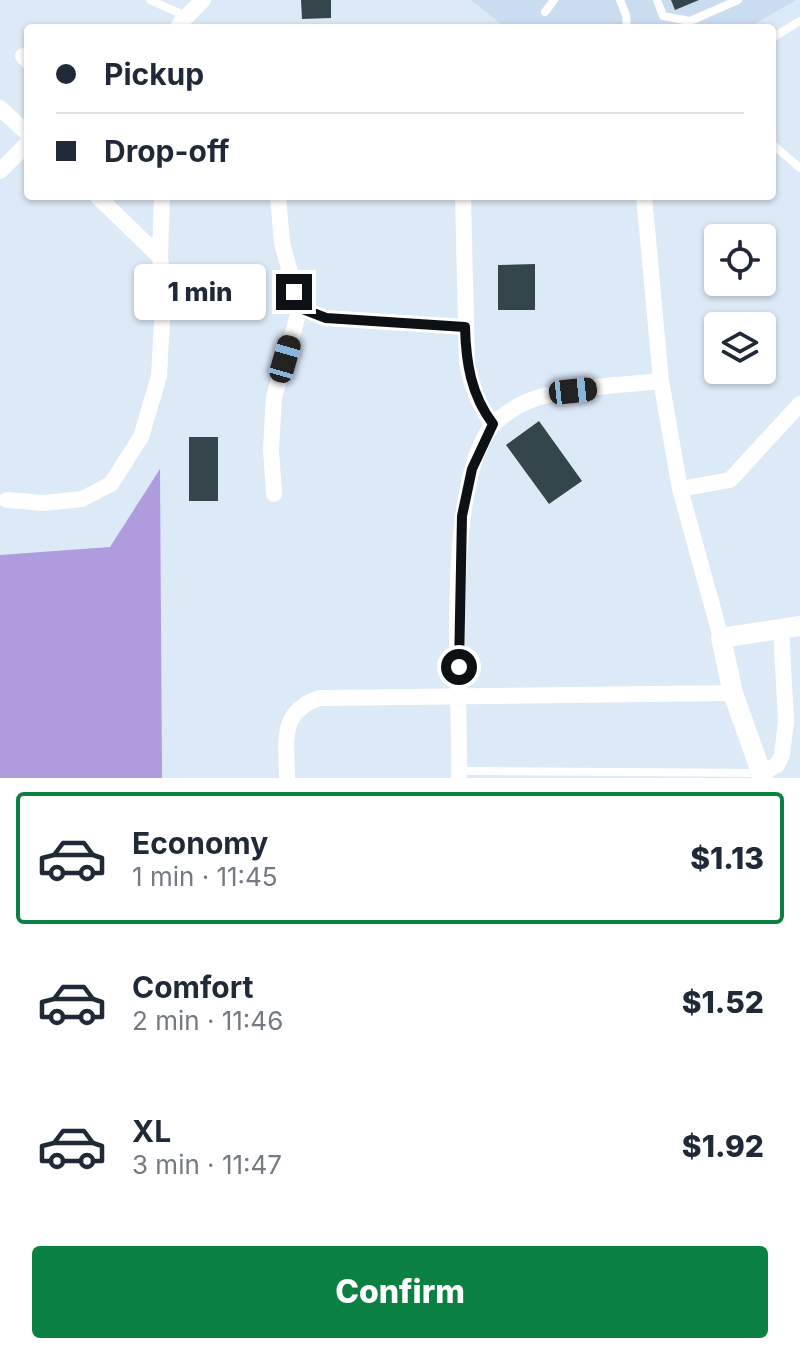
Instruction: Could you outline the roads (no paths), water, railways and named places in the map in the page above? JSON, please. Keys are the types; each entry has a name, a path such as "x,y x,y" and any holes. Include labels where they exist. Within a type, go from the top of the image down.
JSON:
{"street":[{"path":"183,22 203,0"},
{"path":"0,108 24,130"},
{"path":"0,171 24,147"},
{"path":"101,200 160,257"},
{"path":"7,500 44,503 82,499 111,484 141,437 159,376 164,284 160,257 162,200"},
{"path":"274,494 271,450 274,397 300,308 282,243 278,200"},
{"path":"463,200 467,363 473,389 482,410 493,424"},
{"path":"644,200 661,381 680,489 733,693 762,775 777,765 785,740 790,627 721,638"},
{"path":"300,308 326,318 465,327"},
{"path":"459,774 462,516 472,469 493,424 518,406 545,397 661,381"},
{"path":"680,489 730,480 800,404"},
{"path":"287,778 287,732 295,712 305,703 319,698 733,693"}],"lane":[{"path":"150,0 183,22"},
{"path":"545,12 554,0"},
{"path":"620,0 627,24"},
{"path":"657,0 663,16 690,21 738,0"},
{"path":"776,36 800,21"},
{"path":"776,147 800,168"},
{"path":"459,774 762,775"}]}
